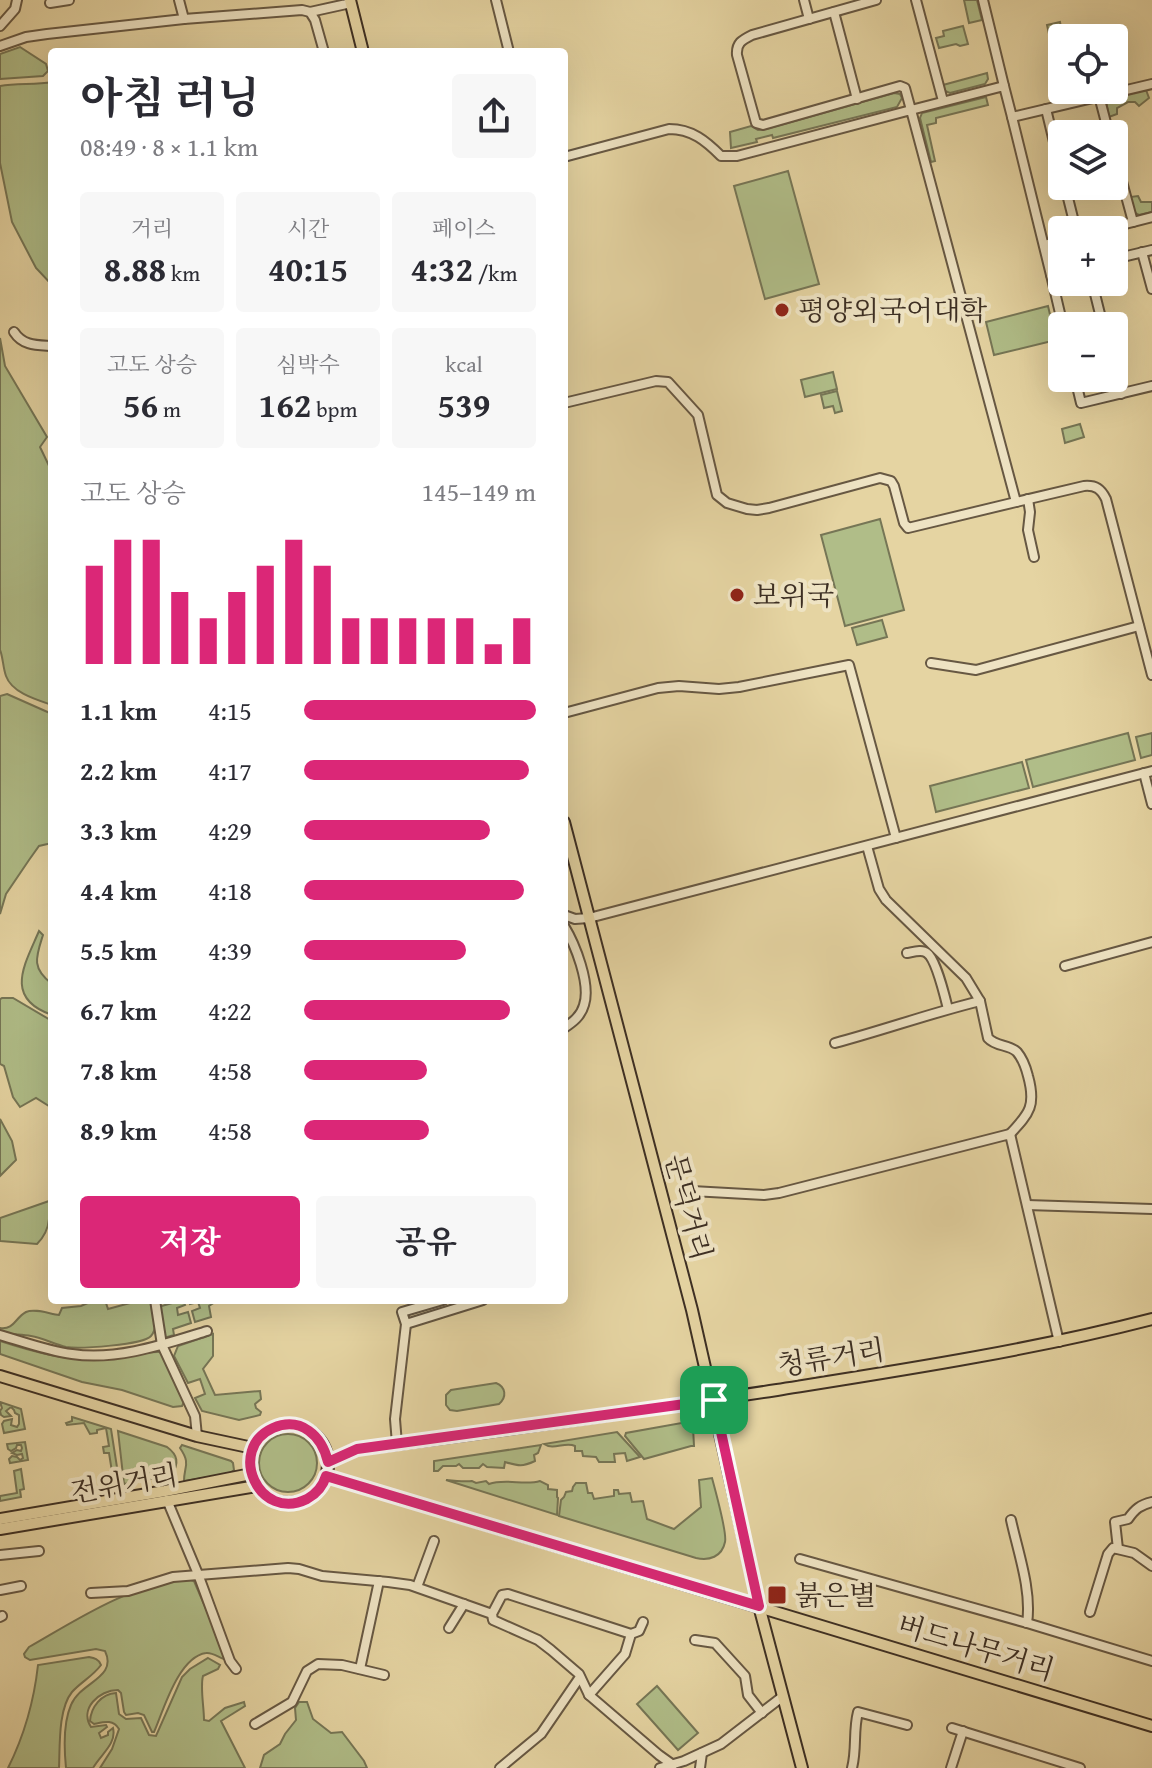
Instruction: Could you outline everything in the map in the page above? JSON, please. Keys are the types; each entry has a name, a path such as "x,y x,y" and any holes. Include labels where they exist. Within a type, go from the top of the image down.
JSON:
{"main road":[{"path":"350,2 362,48"},
{"name":"문덕거리","path":"568,837 692,1310 759,1606 802,1768"},
{"name":"청류거리","path":"328,1462 357,1449 714,1400 951,1362 1059,1342 1152,1319"},
{"path":"0,1376 197,1436 253,1448"},
{"path":"283,1425 296,1425 318,1438 328,1462 325,1481 318,1491 309,1498 286,1503 275,1501 257,1486 251,1474 250,1461 260,1437 283,1425"},
{"name":"전위거리","path":"0,1519 251,1474"},
{"name":"버드나무거리","path":"326,1476 1152,1726"},
{"name":"전위거리","path":"0,1529 257,1486"}],"street":[{"path":"0,26 15,9 17,0"},
{"path":"50,3 69,0"},
{"path":"179,0 184,19"},
{"path":"496,0 508,48"},
{"path":"804,0 809,19"},
{"path":"876,0 752,35 739,43 736,48 754,121 763,125 900,86 905,88 1016,502"},
{"path":"916,0 943,101"},
{"path":"983,0 1048,262"},
{"path":"0,46 47,34 184,19 302,10 310,12 350,2"},
{"path":"310,12 323,48"},
{"path":"834,12 857,99"},
{"path":"1128,89 1152,84"},
{"path":"568,156 669,129 680,129 703,139 721,156 737,156 1004,86"},
{"path":"1012,117 1066,104"},
{"path":"1046,109 1049,120"},
{"path":"1127,200 1133,222"},
{"path":"1128,223 1152,217"},
{"path":"1044,245 1048,244"},
{"path":"1128,256 1152,250"},
{"path":"1142,252 1152,289"},
{"path":"14,332 22,341 48,346"},
{"path":"568,402 656,381 668,382 698,415 717,495 727,503 747,509 769,508 880,478 891,481 894,486 908,528 1092,485 1102,491 1106,499 1152,675"},
{"path":"1078,392 1081,403 1152,386"},
{"path":"1028,499 1028,530 1034,557"},
{"path":"931,663 976,670 1139,626"},
{"path":"568,712 658,688 739,687 849,665 896,838"},
{"path":"568,916 589,918 1148,772 1152,804"},
{"path":"692,1191 752,1195 779,1193 1010,1134 1027,1116 1032,1090 1025,1065 1017,1052 988,1038 980,1001 966,978 886,900 879,889 867,846"},
{"path":"568,932 582,970 586,993 580,1014 568,1024"},
{"path":"1065,966 1152,942"},
{"path":"907,953 928,953 948,1009"},
{"path":"835,1043 980,1001"},
{"path":"1010,1134 1059,1342"},
{"path":"1027,1205 1152,1209"},
{"path":"156,1304 162,1345 195,1416 197,1436"},
{"path":"397,1444 395,1419 406,1324 402,1312 429,1304"},
{"path":"406,1324 470,1304"},
{"path":"0,1335 72,1354 93,1355 162,1345 207,1331"},
{"path":"167,1500 230,1661 236,1669"},
{"path":"1118,1549 1115,1522 1128,1519 1133,1511 1152,1502"},
{"path":"1011,1520 1028,1595 1027,1623"},
{"path":"417,1587 434,1541"},
{"path":"1090,1612 1108,1554 1113,1548 1134,1553 1152,1566"},
{"path":"0,1555 39,1551"},
{"path":"800,1559 1152,1661"},
{"path":"91,1593 128,1591 173,1577 288,1568 322,1576 417,1587 492,1614"},
{"path":"360,1669 379,1581"},
{"path":"0,1590 21,1586"},
{"path":"643,1622 639,1631 631,1634 508,1594 502,1595 492,1614 493,1620 503,1627 538,1640 579,1674 589,1695 673,1765"},
{"path":"449,1628 464,1604"},
{"path":"589,1695 625,1654 631,1634"},
{"path":"695,1640 715,1643 745,1676 748,1695 762,1713"},
{"path":"255,1724 292,1702 307,1671 313,1667 325,1664 384,1675"},
{"path":"500,1768 541,1734 580,1677"},
{"path":"660,1768 721,1744 782,1697"},
{"path":"852,1768 856,1754 854,1725 858,1712 907,1725"},
{"path":"952,1728 1080,1768"},
{"path":"951,1768 963,1731"},
{"path":"700,1768 702,1753"}],"green space":[{"path":"964,0 977,0 982,20 969,23"},
{"path":"963,26 968,44 939,48 936,38 944,36 943,31"},
{"path":"20,47 46,64 48,71 43,76 0,79 0,54"},
{"path":"987,73 985,84 950,93 945,91 943,85"},
{"path":"48,82 48,281 36,268 12,222 0,163 0,86"},
{"path":"1143,89 1149,98 1139,106 1128,102 1128,93"},
{"path":"894,93 902,98 897,107 773,138 772,135 731,148 730,132 751,126 758,130 766,129"},
{"path":"986,97 988,105 936,118 936,123 927,125 935,161 931,162 920,118 922,113"},
{"path":"1107,104 1124,104 1117,108 1117,114 1109,117"},
{"path":"788,171 819,284 765,299 734,186"},
{"path":"1138,196 1141,202 1152,202 1152,212 1135,213 1130,197"},
{"path":"1048,306 1048,342 994,355 986,322"},
{"path":"0,338 5,366 47,437 40,447 48,464 48,703 26,695 9,682 0,650"},
{"path":"833,372 837,389 805,397 801,380"},
{"path":"837,391 842,411 835,413 833,406 824,408 821,395"},
{"path":"1080,424 1084,437 1065,443 1062,429"},
{"path":"880,519 904,610 845,626 821,535"},
{"path":"882,620 887,637 857,645 852,628"},
{"path":"7,694 48,712 48,844 39,846 6,894 0,914 0,696"},
{"path":"1128,733 1135,760 1033,787 1026,760"},
{"path":"1152,733 1152,755 1141,758 1136,737"},
{"path":"1022,762 1029,788 936,812 930,786"},
{"path":"39,931 43,935 37,962 48,981 48,1013 27,999 23,990 22,979"},
{"path":"13,998 48,1019 48,1106 36,1098 20,1107 13,1097 4,1066 0,1064 0,999"},
{"path":"0,1119 12,1141 16,1160 0,1176"},
{"path":"48,1201 48,1227 37,1244 0,1241 0,1218"},
{"path":"106,1304 108,1309 126,1304 153,1304 155,1328 151,1336 136,1342 73,1347 0,1332 0,1328 11,1325 26,1312 59,1315 62,1308"},
{"path":"185,1304 177,1308 178,1315 188,1312 191,1323 173,1329 174,1335 164,1338 158,1307"},
{"path":"199,1304 212,1304 209,1306 211,1317 195,1322 192,1311 200,1308"},
{"path":"213,1334 213,1356 203,1369 215,1395 260,1391 261,1399 255,1404 260,1415 239,1420 202,1411 195,1398 205,1394 200,1379 188,1383 174,1356 178,1346"},
{"path":"0,1341 48,1355 86,1360 160,1352 167,1359 185,1400 182,1406 173,1407 122,1390 82,1382 0,1354"},
{"path":"496,1383 504,1392 499,1404 457,1411 450,1410 446,1405 446,1395 451,1390"},
{"path":"0,1402 21,1409 25,1429 4,1433 4,1421 12,1419 11,1425 17,1427 19,1415 11,1407 6,1411 11,1416 1,1415"},
{"path":"72,1417 111,1429 119,1480 104,1483 104,1480 113,1478 109,1453 104,1453 103,1447 109,1446 106,1428 90,1434 84,1423 67,1425"},
{"path":"687,1422 693,1427 694,1446 644,1459 625,1436 626,1433"},
{"path":"118,1431 167,1447 176,1460 172,1475 124,1484"},
{"path":"617,1432 640,1457 627,1461 625,1453 614,1454 615,1462 599,1462 596,1457 583,1456 582,1451 575,1451 575,1446 552,1447 544,1444"},
{"path":"288,1434 309,1442 317,1463 309,1484 288,1492 267,1484 259,1463 267,1442"},
{"path":"25,1442 28,1460 10,1463 12,1456 20,1460 23,1458 22,1454 12,1453 22,1448 17,1445 11,1451 7,1444"},
{"path":"182,1445 231,1461 234,1470 229,1474 184,1481 186,1462 180,1448"},
{"path":"541,1445 534,1455 535,1461 527,1464 505,1462 504,1468 483,1464 479,1468 463,1468 459,1464 434,1471 434,1461"},
{"path":"21,1469 24,1489 20,1490 21,1497 0,1501 0,1496 17,1493 14,1471"},
{"path":"712,1478 725,1542 718,1554 706,1559 559,1516 561,1500 566,1492 572,1491 576,1483 586,1483 588,1493 592,1493 594,1499 614,1496 614,1490 618,1490 619,1494 630,1493 632,1502 643,1501 647,1519 674,1529 701,1507 699,1480"},
{"path":"446,1480 486,1481 489,1484 540,1481 548,1485 548,1489 557,1490 557,1515"},
{"path":"188,1579 194,1581 224,1651 224,1659 206,1653 187,1664 173,1686 154,1732 144,1715 126,1715 118,1690 98,1697 89,1707 88,1720 91,1727 106,1725 99,1733 101,1738 113,1728 113,1739 93,1768 66,1768 68,1712 76,1697 106,1668 108,1660 105,1651 96,1649 30,1660 24,1654 29,1647 105,1604 146,1588"},
{"path":"89,1657 98,1660 101,1665 67,1699 61,1728 59,1768 8,1768 28,1718 38,1665"},
{"path":"208,1658 220,1665 203,1676 204,1720 209,1721 225,1708 244,1702 245,1706 221,1721 245,1768 100,1768 112,1749 119,1729 111,1722 94,1724 90,1721 98,1702 116,1693 119,1714 126,1719 141,1718 149,1735 156,1736 182,1677"},
{"path":"657,1686 698,1733 678,1750 637,1704"},
{"path":"299,1702 307,1702 313,1719 331,1733 342,1732 367,1768 260,1768 264,1755 280,1744 296,1720 295,1708"}],"place":[{"name":"평양외국어대학","path":"782,310"},
{"name":"보위국","path":"737,595"},
{"name":"붉은별","path":"777,1595"}],"route":[{"path":"714,1400 759,1606 326,1476 318,1491 309,1498 298,1502 275,1501 257,1486 251,1474 253,1448 260,1437 283,1425 296,1425 318,1438 328,1462 357,1449 714,1400"}]}
